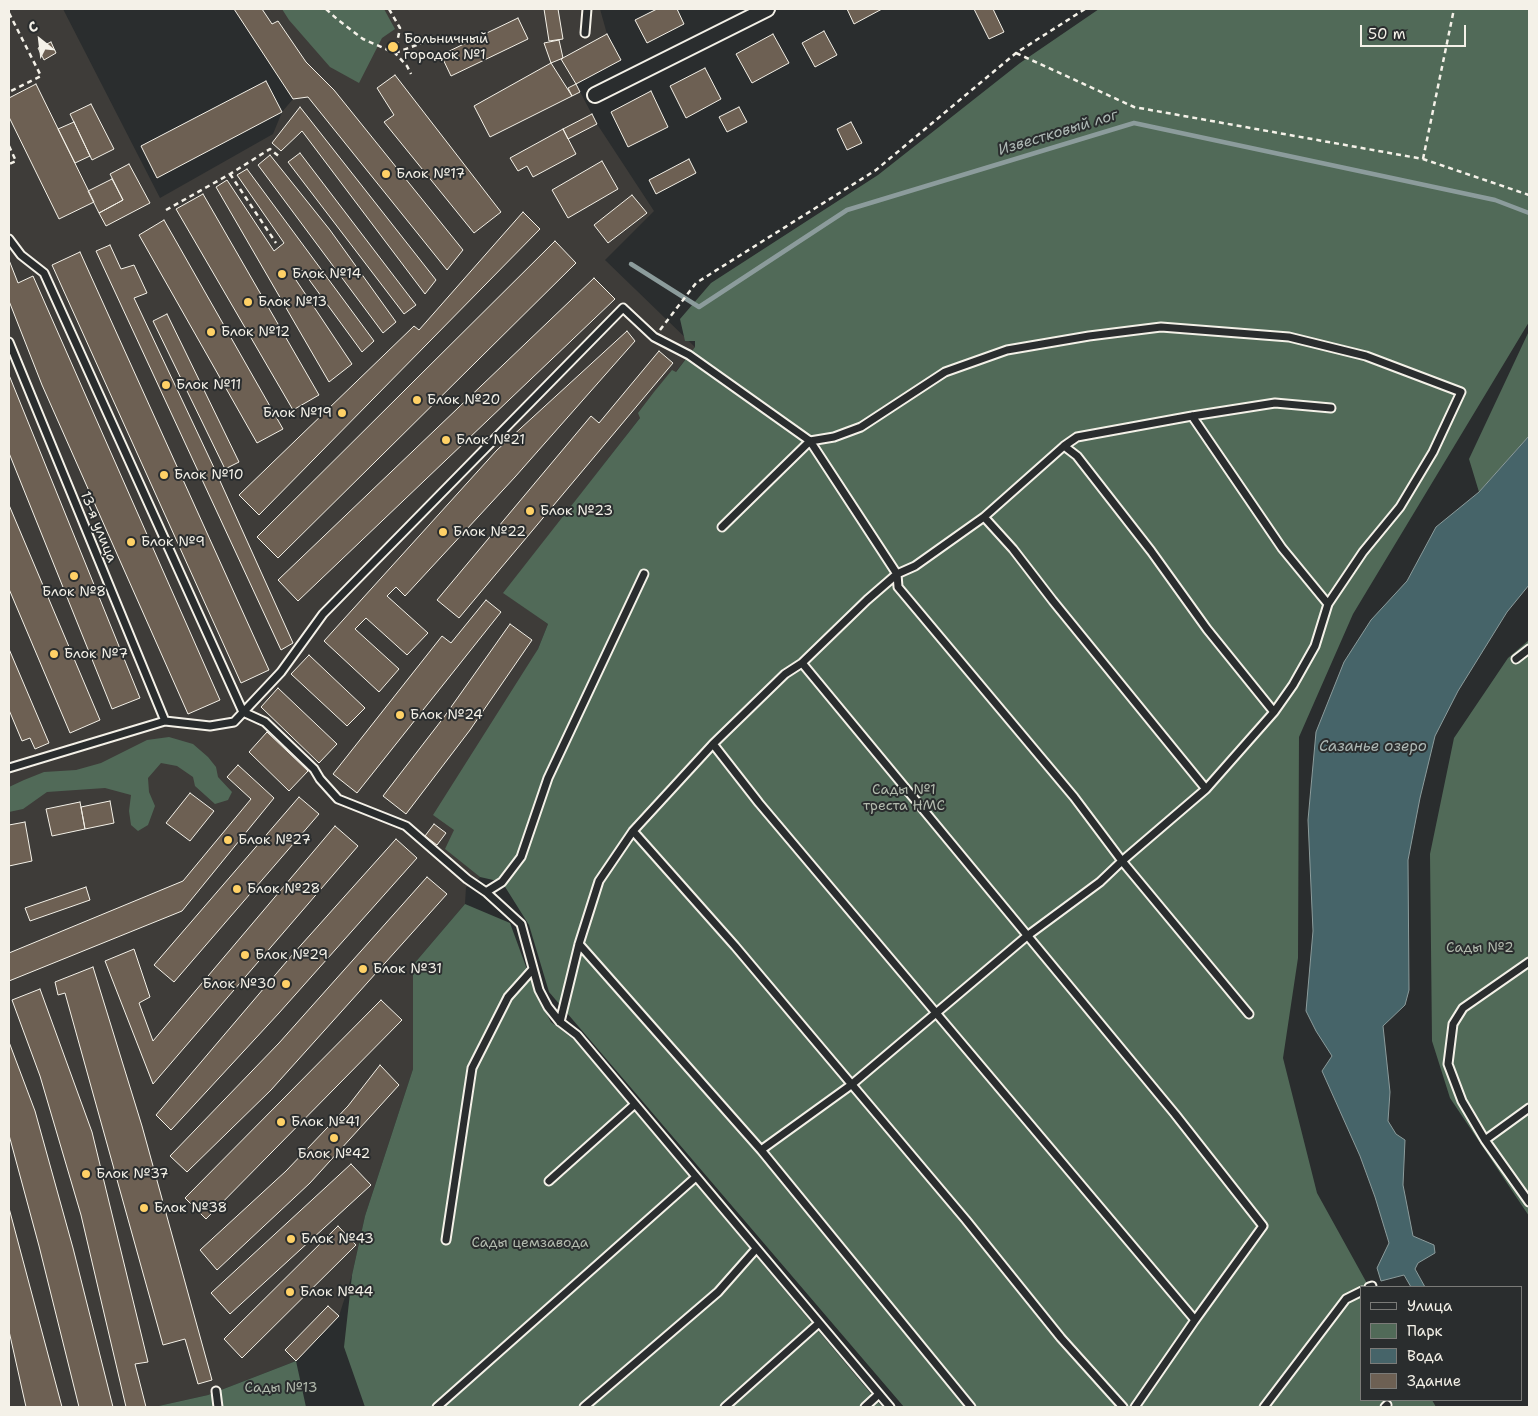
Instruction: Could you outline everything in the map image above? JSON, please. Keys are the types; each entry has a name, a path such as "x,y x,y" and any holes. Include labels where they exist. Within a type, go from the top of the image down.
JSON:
{"street":[{"path":"595,95 767,9"}],"lane":[{"path":"585,33 587,9"},
{"path":"9,240 21,255 44,273 242,712 265,722 314,769 320,779 338,799 406,826 467,879 486,892 521,924 539,990 548,1007 560,1022 577,1035 890,1407"},
{"path":"9,768 165,721 210,726 234,722 281,672 323,614 623,308 654,337 689,355 810,441 897,574 898,587 1051,768 1122,861 1249,1014"},
{"path":"722,527 810,441 834,437 861,427 945,372 1007,350 1089,336 1161,327 1289,337 1366,356 1461,392 1433,452 1400,507 1364,552 1328,604 1315,646 1293,685 1274,712 1206,789 1100,882 1027,936 851,1085 761,1150"},
{"name":"13-я улица","path":"9,342 165,721"},
{"path":"560,1022 579,944 599,882 633,831 713,744 784,674 802,663 867,600 897,574 915,566 984,517 1064,446 1077,437 1275,403 1331,408"},
{"path":"1192,416 1282,548 1328,604"},
{"path":"1064,446 1077,456 1208,629 1274,712"},
{"path":"984,517 1013,549 1206,789"},
{"path":"486,892 502,882 521,857 548,778 644,574"},
{"path":"1516,658 1529,649"},
{"path":"802,663 1175,1114 1264,1226 1195,1320 1135,1407"},
{"path":"713,744 759,803 1195,1320"},
{"path":"633,831 735,946 972,1228 1061,1338 1123,1407"},
{"path":"579,944 761,1150 971,1407"},
{"path":"1529,962 1463,1008 1453,1024 1448,1064 1462,1101 1485,1140 1529,1202"},
{"path":"446,1240 472,1068 508,997 533,969"},
{"path":"550,1181 635,1104"},
{"path":"1485,1140 1529,1108"},
{"path":"437,1407 696,1177"},
{"path":"584,1407 718,1292 756,1249"},
{"path":"1264,1407 1346,1299 1360,1292"},
{"path":"725,1407 819,1323"},
{"path":"216,1391 218,1407"},
{"path":"866,1407 879,1394"}],"path":[{"path":"326,9 363,39 395,53 407,66 411,74"},
{"path":"389,9 400,28 395,53"},
{"path":"654,337 696,283 876,170 1016,53 1085,9"},
{"path":"1424,159 1454,9"},
{"path":"9,13 41,76 9,92"},
{"path":"395,53 430,40"},
{"path":"1016,53 1134,107 1424,159 1529,195"},
{"path":"9,146 16,160 9,164"},
{"path":"166,210 270,149 281,158"},
{"path":"230,174 276,243"}],"shaded area":[{"path":"9,9 63,9 160,198 273,134 282,112 293,99 234,9 600,9 607,34 621,60 576,84 597,124 654,211 605,260 695,347 504,593 548,624 446,849 480,877 474,885 466,887 465,904 413,965 413,1069 365,1216 352,1275 339,1316 296,1361 208,1395 154,1407 9,1407"}],"green space":[{"path":"282,9 384,9 395,29 382,38 359,83 330,67 289,20"},
{"name":"Сады №1 треста НМС","path":"1099,9 1529,9 1529,322 1353,614 1299,737 1298,958 1283,1058 1317,1193 1368,1286 1360,1286 1360,1401 1433,1401 1436,1407 904,1407 549,992 529,925 502,882 480,877 445,849 454,830 433,815 538,649 548,624 503,593 640,418 638,413 654,392 672,370 676,372 695,347 695,341 685,341 680,319 711,283 878,175 1020,63"},
{"path":"1529,331 1529,436 1479,492 1469,459"},
{"name":"Сады №2","path":"1529,640 1529,1216 1450,1098 1432,1041 1430,854 1454,738 1508,658"},
{"path":"169,737 193,744 208,757 216,767 218,777 232,792 228,800 215,804 195,786 193,777 177,766 161,763 148,778 149,792 155,806 148,825 138,831 131,825 129,811 131,795 105,788 47,792 23,809 9,812 9,787 44,772 76,770 101,763 147,740"},
{"name":"Сады цемзавода","path":"465,904 510,923 536,994 551,1022 577,1042 882,1407 365,1407 344,1347 352,1275 365,1216 413,1069 413,965"},
{"name":"Сады №13","path":"296,1361 306,1407 154,1407 208,1395"}],"water":[{"name":"Сазанье озеро","path":"1529,436 1529,585 1507,612 1458,691 1435,736 1408,860 1409,990 1405,1005 1383,1026 1390,1092 1388,1121 1396,1134 1405,1140 1403,1185 1413,1236 1434,1245 1435,1253 1418,1263 1415,1269 1424,1286 1410,1286 1404,1275 1381,1281 1377,1268 1389,1243 1360,1156 1322,1071 1332,1056 1306,1011 1313,931 1308,820 1316,732 1344,662 1371,620 1407,581 1436,527 1479,492"}],"building":[{"name":"Блок №17","path":"234,9 262,9 272,24 278,21 306,62 334,90 463,250 447,270 308,97 293,99"},
{"path":"544,9 558,9 563,39 549,41"},
{"path":"657,9 677,9 684,24 647,43 635,20"},
{"path":"847,9 882,9 854,24"},
{"path":"974,9 993,9 1004,32 989,39"},
{"path":"518,18 528,39 451,76 441,55"},
{"path":"824,31 837,55 815,67 802,43"},
{"path":"607,34 621,60 576,84 561,59"},
{"path":"773,34 789,63 752,83 736,54"},
{"path":"559,40 563,58 551,63 544,43"},
{"path":"51,42 56,53 44,60 38,48"},
{"path":"551,63 572,96 490,137 474,106"},
{"path":"705,68 721,99 686,118 670,86"},
{"path":"395,75 501,212 474,233 384,122 394,115 377,88"},
{"path":"266,81 282,112 157,178 141,146"},
{"path":"36,84 94,202 59,219 9,117 9,98"},
{"path":"576,84 580,92 572,96 568,88"},
{"path":"651,91 668,127 628,147 611,112"},
{"path":"91,104 114,149 92,160 70,114"},
{"path":"300,107 436,280 425,294 302,131 281,151 272,143"},
{"path":"739,107 747,122 727,132 719,117"},
{"path":"592,114 597,124 568,139 563,129"},
{"path":"74,122 90,156 75,163 58,129"},
{"path":"851,122 862,143 847,150 837,129"},
{"path":"563,129 576,154 533,177 527,166 518,171 510,158"},
{"path":"300,153 416,305 404,314 288,162"},
{"path":"270,155 330,230 396,322 383,333 258,165"},
{"path":"689,159 696,173 656,194 649,180"},
{"path":"602,161 618,189 568,218 552,190"},
{"path":"129,164 150,203 106,226 99,213 123,200 110,174"},
{"name":"Блок №14","path":"247,169 374,341 362,352 302,270 294,277 352,364 329,382 216,187 227,180 274,251 284,243 237,175"},
{"path":"112,179 123,200 99,213 88,191"},
{"name":"Блок №13","path":"203,194 319,395 293,410 176,209"},
{"path":"632,195 647,213 608,243 594,225"},
{"name":"Блок №19","path":"523,212 540,229 259,515 239,495 414,326 419,330"},
{"name":"Блок №12","path":"164,220 283,429 257,443 139,235"},
{"name":"Блок №20","path":"555,241 576,263 278,558 257,537"},
{"name":"Блок №11","path":"110,245 121,269 134,265 147,293 134,298 216,472 293,643 281,650 96,251"},
{"name":"Блок №10","path":"80,252 269,670 241,683 52,265"},
{"name":"Блок №9","path":"9,260 18,283 33,276 220,700 188,714 42,385 9,301"},
{"name":"Блок №21","path":"594,278 615,299 298,601 278,580"},
{"name":"Блок №11","path":"167,314 239,462 225,469 153,321"},
{"name":"Блок №22","path":"627,331 635,341 515,477 405,596 396,587 387,596 428,633 407,655 366,618 355,629 399,669 379,692 324,641 497,450"},
{"name":"Блок №23","path":"659,351 673,363 459,618 437,600 591,416 599,423"},
{"name":"Блок №8","path":"9,375 140,698 112,709 9,453"},
{"name":"Блок №7","path":"9,505 100,720 70,733 9,589"},
{"name":"Блок №24","path":"486,600 501,612 357,793 333,774 442,636 451,643"},
{"name":"Блок №24","path":"510,624 532,640 470,730 406,814 383,796 444,717"},
{"path":"9,649 49,743 35,749 30,738 22,741 9,710"},
{"path":"309,655 365,708 347,726 291,674"},
{"path":"278,688 337,744 319,763 261,707"},
{"path":"267,732 308,771 289,791 249,752"},
{"name":"Блок №27","path":"238,765 274,798 182,911 9,981 9,953 183,881 251,799 227,777"},
{"path":"190,793 214,811 190,841 166,823"},
{"name":"Блок №28","path":"299,797 319,814 174,982 154,965"},
{"path":"110,801 114,823 85,829 81,807"},
{"path":"80,802 85,829 52,836 46,809"},
{"path":"25,822 32,861 9,866 9,825"},
{"path":"434,824 446,833 437,845 425,836"},
{"name":"Блок №29","path":"335,826 358,846 153,1084 105,961 134,949 150,997 139,1003 153,1041"},
{"name":"Блок №30","path":"396,839 417,858 279,1013 171,1130 156,1115 293,954"},
{"name":"Блок №31","path":"427,877 447,894 271,1090 187,1172 170,1156 279,1043"},
{"path":"86,887 90,900 30,921 25,908"},
{"name":"Блок №38","path":"93,967 142,1126 212,1380 198,1384 185,1339 163,1345 65,993 58,995 55,982"},
{"name":"Блок №37","path":"40,989 92,1132 148,1362 135,1364 146,1407 126,1407 81,1215 40,1076 12,1000"},
{"name":"Блок №41","path":"381,1000 402,1020 206,1219 185,1198"},
{"path":"9,1042 35,1111 73,1248 113,1407 79,1407 9,1135"},
{"name":"Блок №42","path":"380,1065 399,1085 310,1183 217,1270 200,1250 286,1171 348,1106"},
{"name":"Блок №43","path":"351,1164 371,1185 230,1314 211,1293"},
{"path":"9,1208 62,1407 26,1407 9,1331"},
{"name":"Блок №44","path":"338,1226 356,1245 242,1358 224,1339"},
{"name":"Блок №44","path":"328,1306 339,1316 296,1361 285,1350"}],"waterway":[{"name":"Известковый лог","path":"631,264 699,307 847,210 1134,123 1495,200 1529,213"}],"place":[{"name":"Больничный городок №1","path":"393,47"},
{"name":"Блок №17","path":"386,174"},
{"name":"Блок №14","path":"282,274"},
{"name":"Блок №13","path":"248,302"},
{"name":"Блок №12","path":"211,332"},
{"name":"Блок №11","path":"166,385"},
{"name":"Блок №20","path":"417,400"},
{"name":"Блок №19","path":"342,413"},
{"name":"Блок №21","path":"446,440"},
{"name":"Блок №10","path":"164,475"},
{"name":"Блок №23","path":"530,511"},
{"name":"Блок №22","path":"443,532"},
{"name":"Блок №9","path":"131,542"},
{"name":"Блок №8","path":"74,576"},
{"name":"Блок №7","path":"54,654"},
{"name":"Блок №24","path":"400,715"},
{"name":"Блок №27","path":"228,840"},
{"name":"Блок №28","path":"237,889"},
{"name":"Блок №29","path":"245,955"},
{"name":"Блок №31","path":"363,969"},
{"name":"Блок №30","path":"286,984"},
{"name":"Блок №41","path":"281,1122"},
{"name":"Блок №42","path":"334,1138"},
{"name":"Блок №37","path":"86,1174"},
{"name":"Блок №38","path":"144,1208"},
{"name":"Блок №43","path":"291,1239"},
{"name":"Блок №44","path":"290,1292"}]}
